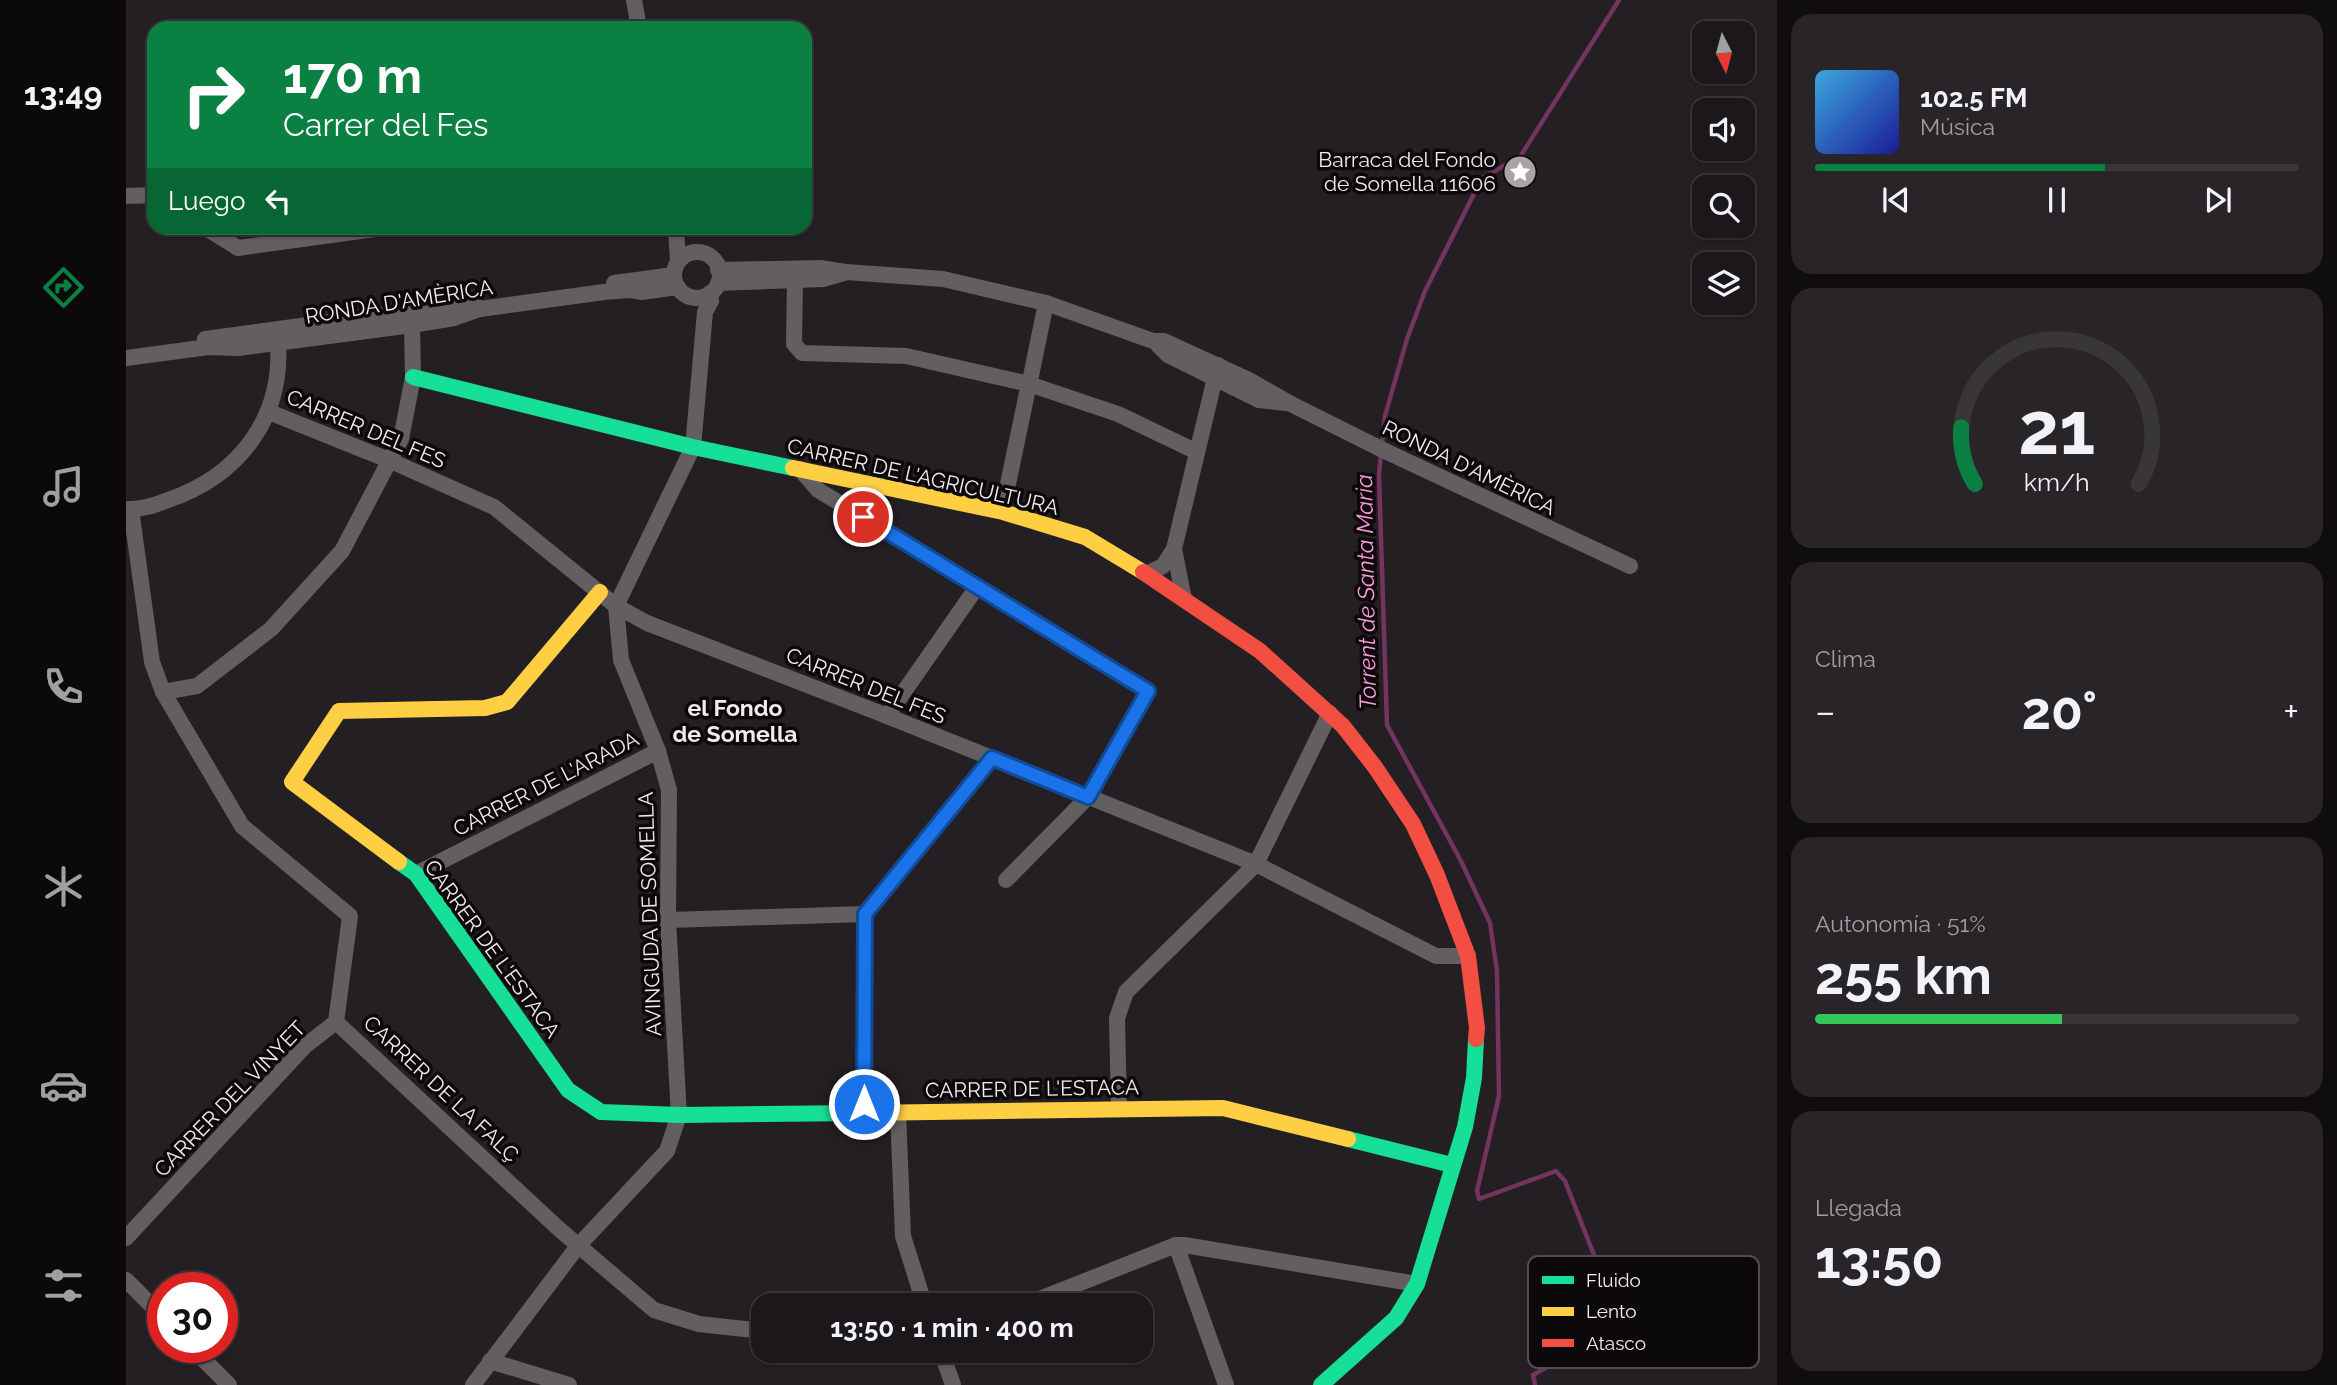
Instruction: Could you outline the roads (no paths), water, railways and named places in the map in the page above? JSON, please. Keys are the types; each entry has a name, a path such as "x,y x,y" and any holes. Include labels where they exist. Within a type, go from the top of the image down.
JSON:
{"street":[{"path":"634,0 638,21"},
{"path":"126,196 147,194"},
{"path":"217,235 238,248 332,235"},
{"path":"680,269 688,243 682,235"},
{"path":"616,606 693,447 710,291 718,266 706,253 680,269"},
{"name":"RONDA D'AMÈRICA","path":"710,291 820,268 943,279 1046,303 1153,341 1168,355 1216,371 1259,400 1291,404 1630,566"},
{"name":"RONDA D'AMÈRICA","path":"680,269 686,295 795,279 823,279 846,272"},
{"name":"RONDA D'AMÈRICA","path":"126,358 208,347 238,348 278,343 454,318 480,309 615,291 641,292 680,269"},
{"name":"RONDA D'AMÈRICA","path":"126,349 680,269"},
{"path":"795,279 794,344 802,353 906,356 1029,384 1118,414 1197,452"},
{"path":"1031,376 1046,303"},
{"path":"163,692 197,686 271,629 342,551 401,439 413,377 412,325"},
{"path":"129,509 149,507 190,493 220,475 242,453 269,412 279,368 278,343"},
{"path":"1147,574 1163,566 1174,549 1216,371"},
{"name":"CARRER DE L'AGRICULTURA","path":"413,377 693,447 1003,512 1085,537 1147,574 1260,651 1330,713 1375,767 1413,824 1437,875 1468,956 1477,1028 1474,1079 1465,1127 1417,1284 1396,1318 1321,1385"},
{"path":"1003,508 1027,393"},
{"name":"CARRER DEL FES","path":"269,412 391,461 494,507 616,606 647,623 1256,864 1436,956 1468,956"},
{"path":"800,469 818,490 1148,691 1088,797 1006,880"},
{"name":"CARRER DE LA FALÇ","path":"129,509 152,662 163,692 242,826 351,916 336,1022 578,1245 654,1310 699,1324 751,1330"},
{"path":"1174,549 1184,599"},
{"path":"887,716 977,587"},
{"name":"CARRER DE L'ESTACA","path":"600,592 507,702 485,708 339,711 292,782 416,874 568,1090 601,1112 679,1115 1223,1108 1452,1165"},
{"name":"AVINGUDA DE SOMELLA","path":"473,1385 578,1245 667,1151 679,1115 668,920 669,790 658,751 621,660 616,606"},
{"path":"1119,1109 1116,1018 1126,992 1256,864 1330,713"},
{"name":"CARRER DE L'ARADA","path":"416,874 658,751"},
{"path":"864,1112 865,914 992,758"},
{"path":"668,920 865,914"},
{"name":"CARRER DEL VINYET","path":"126,1238 305,1046 336,1022"},
{"path":"898,1112 902,1236 921,1293"},
{"path":"1055,1293 1176,1245 1257,1255 1417,1284"},
{"path":"1176,1245 1226,1385"},
{"path":"126,1280 147,1301"},
{"path":"490,1361 569,1385"},
{"path":"207,1363 229,1385"},
{"path":"945,1363 953,1385"}],"waterway":[{"name":"Torrent de Santa Maria","path":"1382,444 1385,416 1407,339 1425,291 1482,178 1520,157 1619,0"},
{"name":"Torrent de Santa Maria","path":"1381,453 1379,475 1387,725 1461,861 1490,923 1497,971 1499,1096 1477,1191 1479,1199 1556,1171 1565,1181 1594,1256"},
{"name":"Torrent de Santa Maria","path":"1535,1385 1533,1375 1545,1368"}],"place":[{"name":"Barraca del Fondo de Somella 11606","path":"1520,172"}],"district":[{"name":"el Fondo de Somella","path":"735,721"}]}
